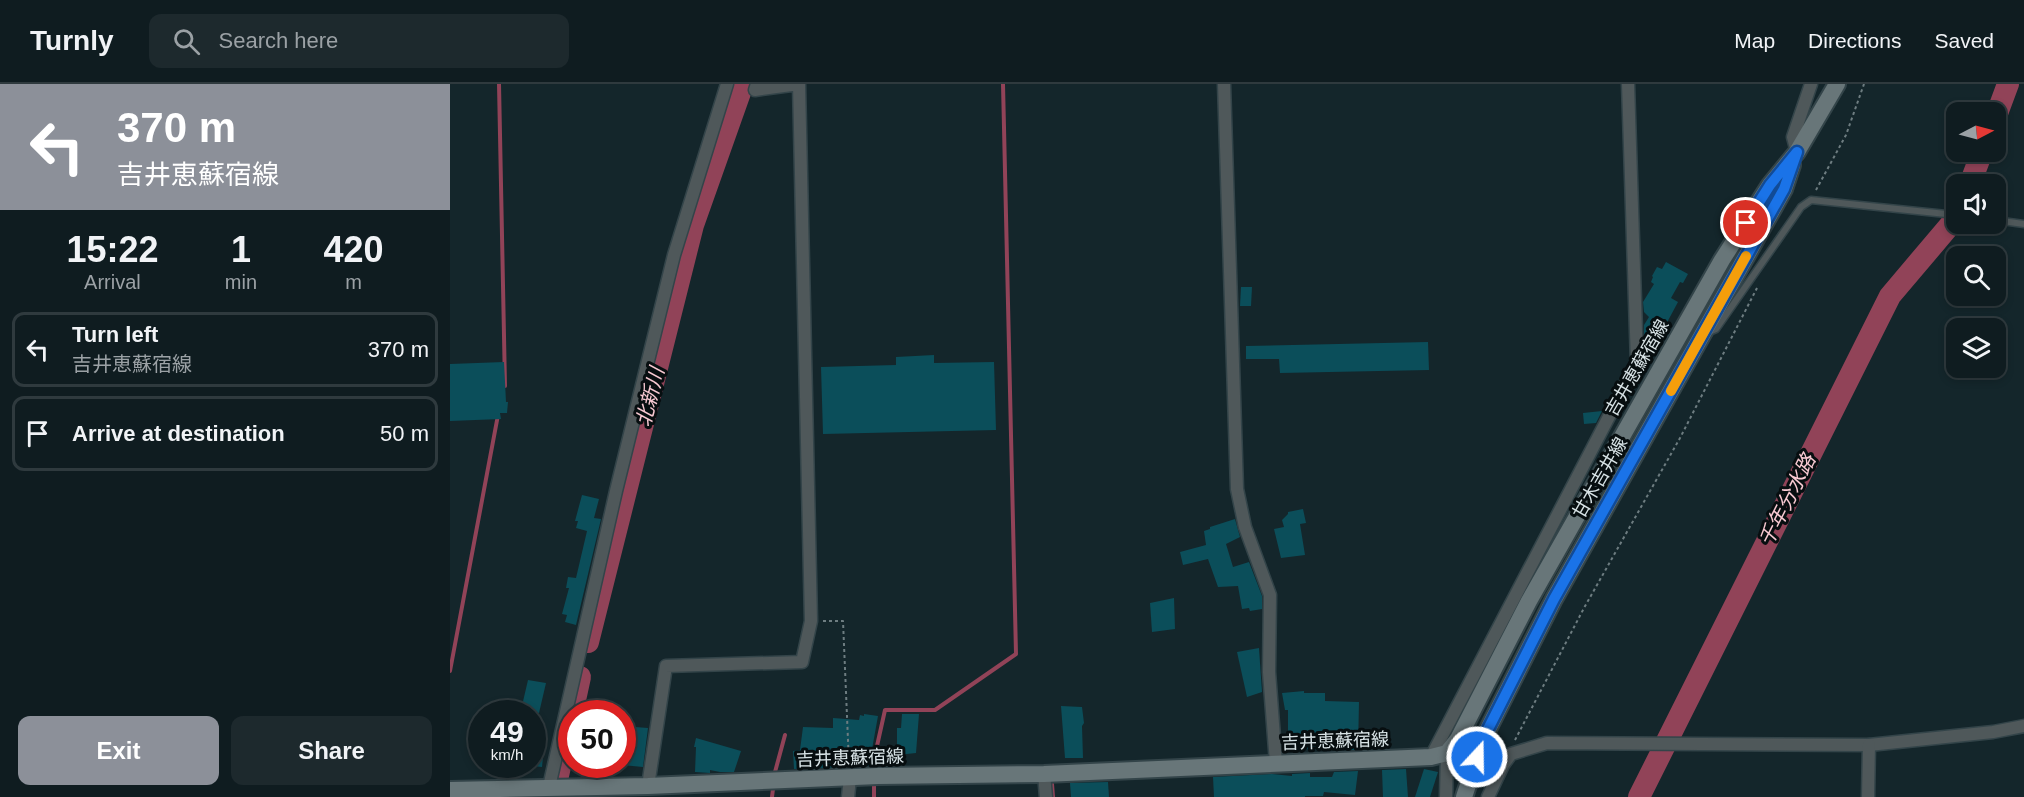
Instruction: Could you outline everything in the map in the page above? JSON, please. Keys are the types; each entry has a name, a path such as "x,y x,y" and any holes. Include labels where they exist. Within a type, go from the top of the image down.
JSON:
{"main road":[{"name":"吉井恵蘇宿線","path":"450,790 624,791 648,786 873,776 1044,774 1438,755 1458,739 1529,601 1722,260 1770,185 1797,152 1837,84"},
{"name":"甘木吉井線","path":"1464,797 1484,737 1554,599 1784,189 1797,152"}],"street":[{"path":"554,790 616,491 672,266 727,84"},
{"path":"648,786 666,666 802,662 811,621 800,84 755,90 757,84"},
{"path":"1224,84 1238,489 1245,527 1270,595 1269,672 1275,763"},
{"path":"1446,797 1446,784 1438,755 1637,363 1628,84"},
{"path":"1797,152 1793,137 1811,84"},
{"path":"1488,797 1503,765 1511,754 1547,743 1869,745 2024,726"},
{"path":"1868,797 1869,745"},
{"path":"1044,774 1046,797"},
{"path":"848,797 850,778"}],"lane":[{"path":"1702,335 1716,329 1801,207 1811,200 1946,214"},
{"path":"2006,222 2024,224"},
{"path":"1441,797 1446,784"}],"path":[{"path":"1811,200 1846,135 1864,84"},
{"path":"1511,754 1516,737 1584,608 1680,438 1758,286"},
{"path":"811,621 843,621 850,778"}],"building":[{"path":"1666,262 1688,274 1683,283 1680,282 1671,298 1678,302 1656,343 1644,337 1644,325 1649,317 1644,312 1643,302 1654,284 1651,282 1652,276 1657,267 1662,269"},
{"path":"1241,287 1252,287 1251,306 1240,306"},
{"path":"1428,342 1429,370 1280,373 1279,359 1246,359 1246,346"},
{"path":"934,355 934,363 994,362 996,430 823,434 821,367 896,365 896,357"},
{"path":"504,362 507,413 500,413 501,419 450,421 450,364"},
{"path":"1602,411 1596,423 1584,424 1583,413"},
{"path":"582,495 599,499 594,518 601,519 576,625 565,622 567,615 562,614 569,588 566,588 568,577 576,578 587,531 576,528 578,521 575,521"},
{"path":"1303,509 1306,523 1300,524 1305,555 1281,558 1274,529 1284,527 1282,520 1288,512"},
{"path":"1235,519 1240,537 1226,544 1233,567 1249,562 1262,596 1262,609 1250,611 1249,608 1242,609 1238,586 1218,587 1208,559 1183,565 1180,552 1206,545 1204,531"},
{"path":"1174,598 1175,629 1152,632 1150,603"},
{"path":"1259,648 1262,692 1247,697 1237,652"},
{"path":"528,680 546,683 542,700 523,700"},
{"path":"1304,691 1304,693 1325,693 1325,701 1359,702 1358,750 1295,749 1294,740 1290,739 1290,734 1288,734 1288,710 1285,710 1282,693"},
{"path":"1061,706 1082,707 1083,758 1065,758"},
{"path":"864,714 878,716 869,766 845,765 845,767 794,769 793,751 800,750 803,727 833,728 833,718 859,720 860,715 864,716"},
{"path":"902,714 919,714 916,753 897,755 897,728 901,728"},
{"path":"636,727 648,728 643,767 636,766"},
{"path":"696,738 741,751 734,772 710,770 710,773 695,772"},
{"path":"1406,769 1408,797 1383,797 1382,770"},
{"path":"1424,769 1438,772 1430,797 1415,797"},
{"path":"1358,771 1355,795 1324,792 1323,796 1305,797 1214,797 1213,777 1272,774 1292,776 1292,774 1310,773 1310,777 1332,777 1334,772"},
{"path":"1108,782 1109,797 1071,797 1070,783"}],"waterway":[{"path":"499,84 505,386"},
{"name":"北新川","path":"588,642 693,225 743,84"},
{"path":"874,772 873,764 885,710 935,710 1016,654 1003,84"},
{"name":"千年分水路","path":"2001,102 2008,84"},
{"name":"千年分水路","path":"1974,174 1978,162"},
{"name":"千年分水路","path":"1639,797 1890,296 1946,230"},
{"path":"450,671 498,415"},
{"name":"北新川","path":"575,700 580,677"},
{"path":"775,772 785,735"},
{"name":"北新川","path":"553,797 558,775"},
{"path":"874,780 874,797"},
{"path":"1052,784 1053,797"},
{"path":"772,797 773,789"}],"slow traffic":[{"path":"1671,391 1746,256"}],"route":[{"path":"1477,757 1484,737 1554,599 1784,189 1797,152 1770,185 1746,223"}]}
